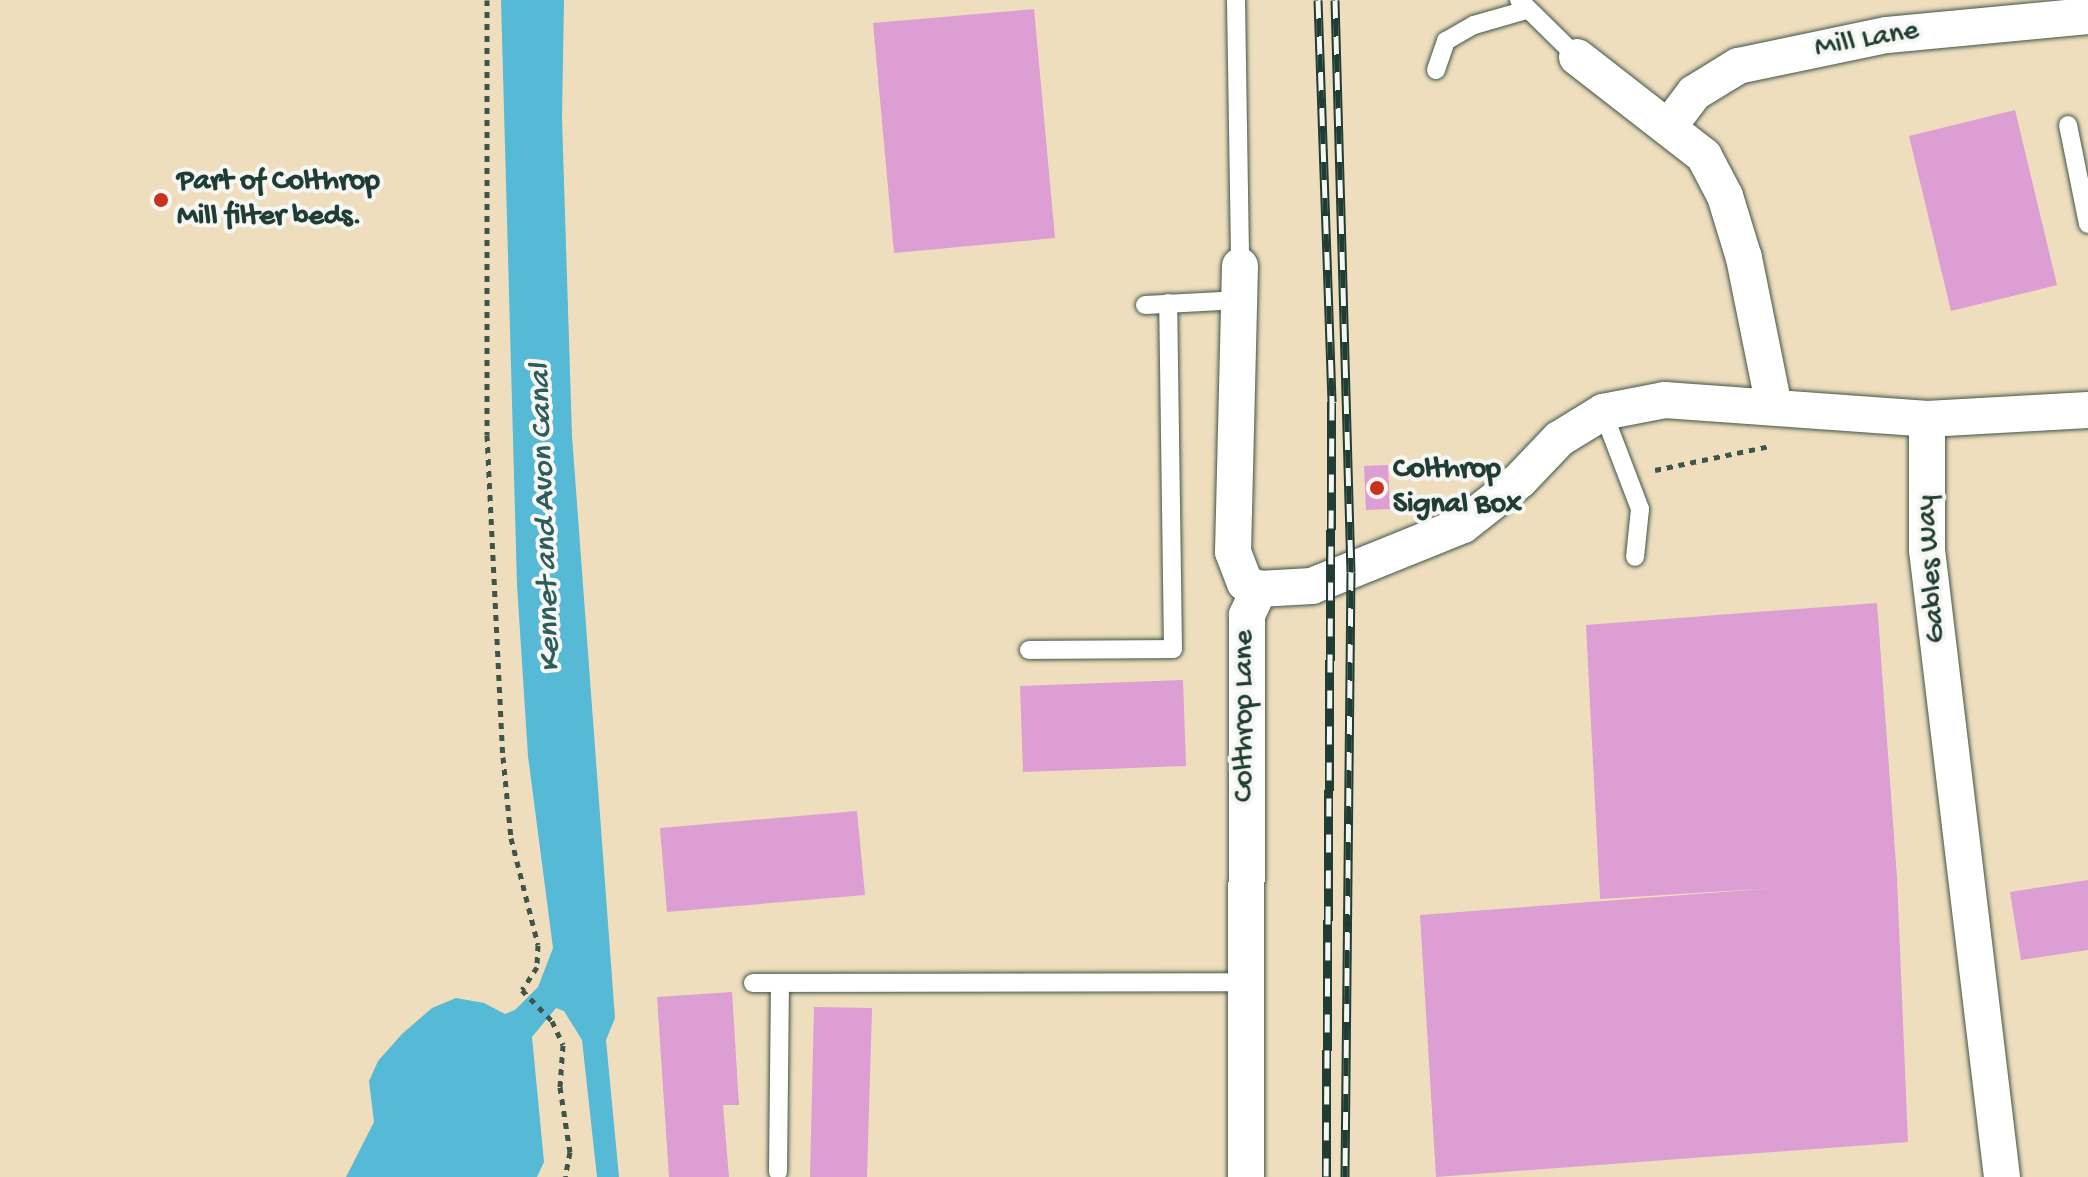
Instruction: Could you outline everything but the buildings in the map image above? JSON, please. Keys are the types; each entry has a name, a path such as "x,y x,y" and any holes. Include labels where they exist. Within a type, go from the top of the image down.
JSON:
{"street":[{"name":"Mill Lane","path":"1670,125 1694,93 1738,66 1887,35 2088,16"},
{"path":"1577,57 1670,125 1704,156 1725,196 1744,258 1774,407 1927,419 2088,410"},
{"path":"1241,283 1233,552 1245,583 1259,589"},
{"name":"Colthrop Lane","path":"1246,1177 1247,615 1259,589 1312,586 1463,525 1512,488 1559,439 1603,412 1665,400 1774,407"},
{"name":"Gables Way","path":"1927,419 1927,550 2002,1177"}],"lane":[{"path":"1145,305 1168,303 1241,283 1236,0"},
{"path":"1436,70 1446,41 1474,25 1523,5 1577,57"},
{"path":"2068,125 2088,224"},
{"path":"1029,650 1173,649 1168,303"},
{"path":"1603,412 1630,474 1640,509 1635,557"},
{"path":"753,983 1244,982"},
{"path":"778,1172 780,983"}],"path":[{"path":"487,0 487,435 503,757 511,838 538,945 537,967 522,990 552,1021 563,1045 560,1087 570,1152 565,1177"},
{"path":"1630,474 1782,445"}],"water":[{"name":"Kennet and Avon Canal","path":"501,0 564,0 562,118 572,436 615,1018 606,1040 619,1177 597,1177 582,1040 564,1011 556,1008 532,1037 544,1162 537,1177 346,1177 374,1122 369,1081 378,1061 402,1034 432,1008 456,998 484,1003 505,1014 515,1010 538,987 553,948 528,756 517,585"}],"railway":[{"path":"1318,0 1332,402 1326,1177"},
{"path":"1335,0 1351,572 1345,1177"}],"place":[{"name":"Part of Colthrop Mill filter beds.","path":"161,200"},
{"name":"Colthrop Signal Box","path":"1377,488"}]}
